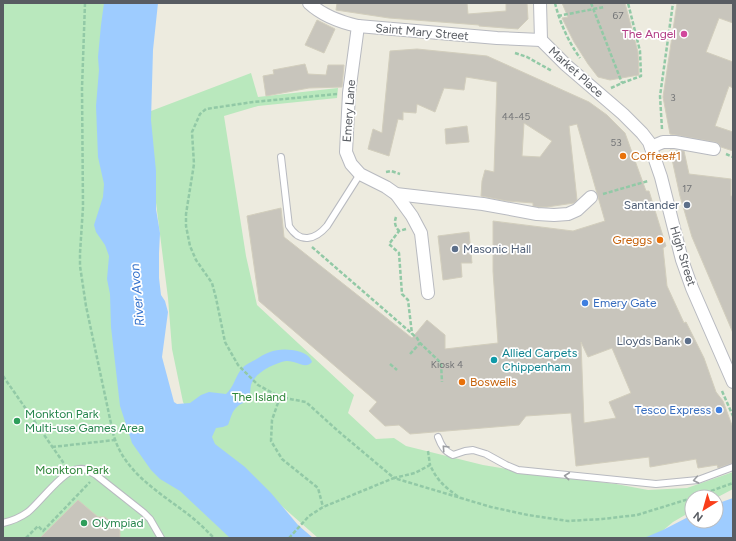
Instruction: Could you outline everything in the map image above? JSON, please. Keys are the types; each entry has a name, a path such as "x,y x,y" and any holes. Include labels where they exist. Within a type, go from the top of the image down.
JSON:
{"street":[{"name":"Saint Mary Street","path":"309,3 328,17 358,26 497,38 541,40"},
{"name":"Market Place","path":"540,3 541,40 562,62 638,129"},
{"name":"Emery Lane","path":"358,26 349,92 346,152 351,164 360,174 386,187 396,194 418,226 421,233 428,292"},
{"name":"High Street","path":"638,129 646,138 651,147 661,177 682,260 692,288 732,378"},
{"path":"651,147 663,142 689,143 714,149"},
{"name":"Emery Lane","path":"396,194 483,204 537,214 568,214 577,210 591,198"}],"lane":[{"path":"281,157 289,226 299,236 309,238 321,233 332,220 360,174"},
{"path":"438,437 441,445 446,451 453,455 474,450 486,454 518,470 560,475 656,484 698,480 733,467"},
{"path":"3,523 16,519 28,512 69,472 76,469 83,469 96,475 148,516 161,538"}],"path":[{"path":"85,3 82,88 83,208 80,266 86,306 115,440 128,463 147,483 190,516 214,538"},
{"path":"555,3 558,16 568,41 581,60"},
{"path":"591,3 622,83"},
{"path":"602,96 607,90 641,76 640,51 628,3"},
{"path":"663,142 660,96 673,3"},
{"path":"558,16 604,7"},
{"path":"511,51 527,57 556,73"},
{"path":"349,92 253,102 206,109 200,114 195,124 192,132 194,164 186,226 190,246 196,260 212,283 225,342 238,365 258,385 280,397 306,402 394,478 460,498 491,507 528,515 568,521 637,515 684,500"},
{"path":"380,172 391,171 400,174"},
{"path":"591,198 661,177"},
{"path":"398,213 395,221 396,227 399,231"},
{"path":"412,335 408,300 402,294 399,254 389,244 399,231 418,226"},
{"path":"299,236 417,338 420,343 442,363 442,382"},
{"path":"410,354 420,343"},
{"path":"390,364 397,370"},
{"path":"3,376 69,472"},
{"path":"280,397 272,420 271,441 282,460 318,488 323,507"},
{"path":"52,447 115,440"},
{"path":"428,451 430,465 435,477 445,487 460,498"},
{"path":"289,538 309,516 323,507 394,478 416,473 430,465"},
{"path":"26,538 38,526 43,531 96,475"},
{"path":"716,489 733,483"}],"green space":[{"name":"Monkton Park","path":"3,3 115,3 112,275 235,538 3,538"},
{"name":"The Island","path":"251,73 258,97 338,88 337,98 258,106 224,116 246,256 257,305 354,395 348,413 376,439 394,438 406,446 483,465 648,490 687,488 733,472 733,489 724,494 724,489 684,489 684,516 673,522 654,538 318,538 201,435 183,402 172,349 168,298 150,155 151,111"}],"water":[{"name":"River Avon","path":"104,3 158,3 153,50 151,120 156,171 156,209 160,233 159,278 161,295 165,301 168,312 162,357 174,402 177,404 190,403 201,395 209,392 226,394 243,367 272,351 292,350 307,355 312,362 309,364 303,365 286,361 271,366 261,372 253,380 248,400 236,408 228,425 216,428 212,437 215,444 245,467 271,493 298,525 313,538 230,538 180,491 160,479 151,470 132,443 120,406 111,327 110,294 107,279 109,256 105,245 96,232 94,225 103,197 104,184 98,157 96,106 99,70 98,57"},
{"path":"733,498 733,538 644,538 684,519 684,529 724,529 724,501"}],"building":[{"path":"337,3 467,3 468,14 506,11 506,3 527,3 528,19 518,29 479,26 389,18 336,10"},
{"path":"562,3 625,3 638,52 639,75 610,80 598,77 574,42 562,18 568,17"},
{"path":"677,3 733,3 733,23 719,18 706,52 733,62 733,88 729,86 715,126 733,132 733,151 721,147 715,142 670,134 663,97"},
{"path":"317,20 335,29 324,53 305,45"},
{"path":"417,49 487,56 589,102 607,115 625,133 646,191 649,191 666,246 663,248 667,286 684,323 686,322 704,358 716,392 723,401 733,428 733,463 718,468 717,465 698,468 696,459 650,467 649,457 576,466 571,413 526,416 519,425 410,434 399,425 385,426 369,411 377,402 259,301 247,216 281,208 284,237 412,338 427,320 445,335 445,349 498,343 493,271 493,221 573,231 605,221 577,124 569,126 577,200 574,203 538,207 533,206 533,203 507,201 481,196 482,181 485,170 494,172 497,82 466,77 464,90 444,88 435,112 417,104 416,113 403,112 403,120 398,119 389,156 368,149 373,129 382,133 390,51","holes":["524,123 552,141 540,157 522,156","581,342 588,357 612,348 631,393 609,402 616,418 584,423"]},
{"path":"305,64 308,74 326,75 328,65 344,65 342,87 309,88 266,96 263,76 274,74 273,70"},
{"path":"467,126 469,142 446,144 445,129"},
{"path":"670,150 684,151 689,174 731,179 731,196 733,196 733,333 692,237 680,196"},
{"name":"Masonic Hall","path":"469,232 472,263 461,263 462,277 443,280 438,236"},
{"name":"Olympiad","path":"78,500 98,517 105,517 120,529 120,538 40,538"}],"place":[{"name":"The Angel","path":"684,34"},
{"name":"Coffee#1","path":"623,156"},
{"name":"Santander","path":"687,205"},
{"name":"Greggs","path":"660,240"},
{"name":"Masonic Hall","path":"455,249"},
{"name":"Emery Gate","path":"585,303"},
{"name":"Lloyds Bank","path":"688,341"},
{"name":"Allied Carpets Chippenham","path":"494,360"},
{"name":"Boswells","path":"462,382"},
{"name":"Tesco Express","path":"719,410"},
{"name":"Monkton Park Multi-use Games Area","path":"17,421"},
{"name":"Olympiad","path":"84,523"}]}
